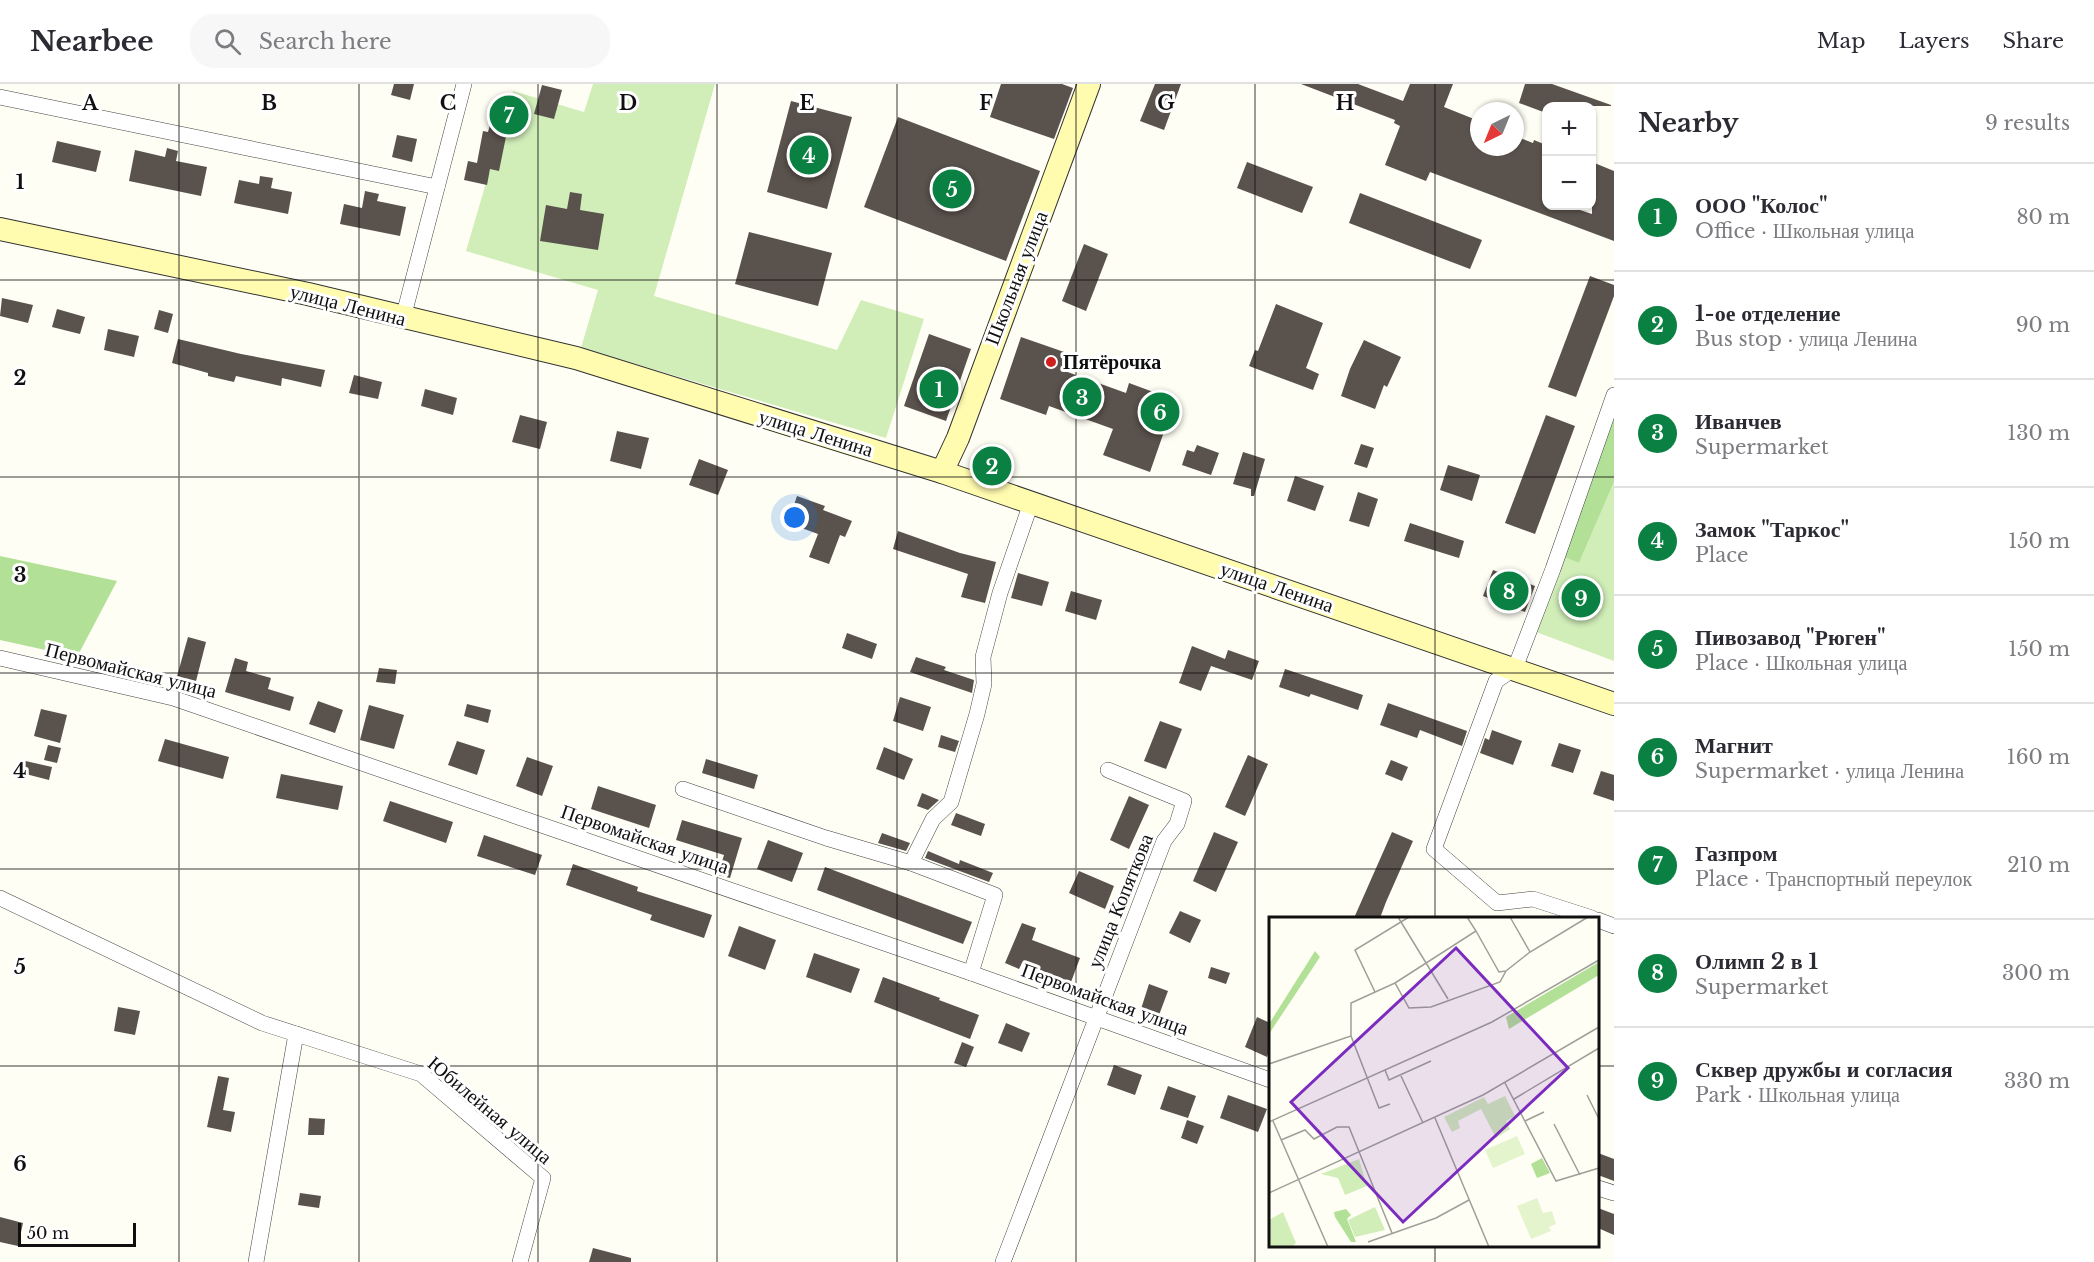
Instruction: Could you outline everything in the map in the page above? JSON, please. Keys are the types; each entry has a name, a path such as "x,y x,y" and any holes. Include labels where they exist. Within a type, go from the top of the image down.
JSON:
{"main road":[{"name":"Школьная улица","path":"942,472 958,438 1089,84"},
{"name":"улица Ленина","path":"0,229 297,292 576,358 942,472 1614,704"}],"street":[{"path":"403,318 464,84"},
{"path":"0,97 437,187"},
{"path":"1589,917 1533,899 1497,903 1434,849 1496,681 1515,668 1553,569 1614,395"},
{"path":"911,863 933,819 951,802 977,714 984,684 983,657 1000,593 1031,502"},
{"name":"Первомайская улица","path":"0,658 173,698 971,973 1269,1080"},
{"name":"улица Копяткова","path":"1003,1262 1164,841 1177,824 1184,801 1108,770"},
{"path":"683,789 826,838 911,863 995,895 971,973"},
{"name":"Юбилейная улица","path":"0,898 262,1023 421,1074 543,1178 520,1262"},
{"path":"1599,920 1614,926"},
{"path":"256,1262 296,1034"},
{"path":"1599,1188 1614,1193"}],"green space":[{"path":"593,84 715,84 654,296 837,350 861,300 924,319 886,438 581,348 598,290 466,251 513,91 584,112"},
{"path":"1614,412 1614,482 1579,563 1564,557"},
{"path":"1614,482 1614,661 1536,632 1564,557 1579,563"},
{"path":"0,556 117,581 77,657 0,640"}],"building":[{"path":"394,84 414,84 410,100 391,95"},
{"path":"1001,84 1062,84 1073,88 1054,139 990,117"},
{"path":"1155,84 1181,84 1164,130 1140,121"},
{"path":"1301,84 1358,84 1403,101 1410,84 1453,84 1444,107 1470,117 1470,156 1524,156 1524,140 1542,143 1542,210 1580,210 1592,214 1592,210 1596,210 1596,164 1614,171 1614,241 1430,172 1426,181 1385,165 1400,126 1394,123 1395,120"},
{"path":"1525,84 1552,84 1611,106 1596,106 1596,102 1542,102 1542,112 1524,105 1524,102 1519,102"},
{"path":"542,85 562,90 554,119 534,114"},
{"path":"497,99 526,107 520,130 508,127 499,171 490,169 487,185 464,180 468,161 477,163 483,131 488,132"},
{"path":"791,101 852,117 827,209 767,192"},
{"path":"898,117 1040,171 1006,261 864,207"},
{"path":"397,135 417,139 412,162 392,157"},
{"path":"57,141 101,151 96,172 52,162"},
{"path":"167,148 178,151 176,161 207,167 201,196 129,181 135,150 165,157"},
{"path":"1247,162 1313,187 1302,213 1237,188"},
{"path":"260,176 273,178 271,188 292,192 288,214 234,203 239,180 259,184"},
{"path":"365,191 379,194 377,201 406,207 400,236 340,224 344,204 362,208"},
{"path":"570,192 582,194 580,210 604,214 598,250 540,241 546,205 567,209"},
{"path":"1360,193 1482,240 1470,269 1349,223"},
{"path":"749,232 832,253 818,306 735,284"},
{"path":"1084,244 1108,254 1086,311 1062,301"},
{"path":"1590,276 1614,285 1614,296 1576,397 1548,387"},
{"path":"2,298 33,305 28,323 0,316"},
{"path":"1276,304 1323,323 1306,368 1319,374 1313,390 1249,366 1255,350 1258,351"},
{"path":"57,309 85,317 80,334 52,327"},
{"path":"159,310 173,314 168,333 154,329"},
{"path":"108,329 139,336 134,357 104,350"},
{"path":"929,334 971,349 946,421 904,406"},
{"path":"1021,337 1067,353 1062,370 1126,393 1129,383 1175,400 1150,472 1103,455 1113,429 1049,406 1046,415 1000,399"},
{"path":"178,339 325,370 321,387 282,378 281,386 236,376 234,382 208,376 208,373 172,363"},
{"path":"1364,340 1401,357 1387,387 1384,385 1375,409 1341,396 1350,369"},
{"path":"354,375 382,382 378,399 349,393"},
{"path":"425,389 457,398 453,415 421,406"},
{"path":"520,415 547,422 540,449 512,442"},
{"path":"1546,415 1575,426 1535,534 1505,523"},
{"path":"617,431 649,438 641,469 610,461"},
{"path":"1361,444 1374,448 1367,468 1354,464"},
{"path":"1197,445 1219,453 1211,475 1182,465 1187,450 1194,452"},
{"path":"1243,452 1265,459 1254,496 1251,496 1251,489 1233,484"},
{"path":"699,459 728,470 718,495 689,485"},
{"path":"1448,465 1480,475 1472,501 1440,490"},
{"path":"1295,476 1324,486 1315,511 1287,501"},
{"path":"1358,492 1378,499 1369,527 1349,521"},
{"path":"797,496 825,506 823,510 852,521 845,537 840,535 829,564 809,557 818,534 788,523"},
{"path":"1410,523 1464,541 1459,558 1404,541"},
{"path":"898,531 960,553 996,562 985,603 961,597 968,574 893,549"},
{"path":"1493,570 1535,586 1525,612 1483,596"},
{"path":"1018,573 1049,582 1042,606 1011,598"},
{"path":"1071,591 1102,600 1096,620 1065,611"},
{"path":"847,633 877,644 872,659 842,648"},
{"path":"188,637 206,642 195,685 176,680"},
{"path":"1192,646 1225,659 1228,650 1259,661 1252,680 1211,666 1201,691 1179,683"},
{"path":"916,657 974,680 972,693 910,672"},
{"path":"235,658 248,662 246,671 271,678 268,689 294,697 290,711 225,692"},
{"path":"379,668 397,670 395,684 376,682"},
{"path":"1285,669 1363,695 1358,710 1311,694 1309,697 1279,687"},
{"path":"900,697 931,707 923,731 893,721"},
{"path":"318,701 343,710 335,733 309,724"},
{"path":"1388,703 1467,731 1462,746 1420,730 1417,738 1380,725"},
{"path":"467,704 491,710 488,723 464,716"},
{"path":"369,705 404,715 394,749 360,740"},
{"path":"41,709 67,715 60,743 34,736"},
{"path":"1160,721 1182,729 1166,769 1144,761"},
{"path":"1492,730 1522,741 1513,765 1480,753 1485,738 1489,740"},
{"path":"941,735 959,741 955,752 938,747"},
{"path":"165,739 229,757 223,779 158,761"},
{"path":"457,741 485,750 477,775 448,765"},
{"path":"1559,743 1581,750 1573,773 1551,766"},
{"path":"48,745 61,748 57,763 44,760"},
{"path":"884,747 913,759 904,780 876,769"},
{"path":"1248,755 1268,764 1245,816 1225,807"},
{"path":"527,757 553,766 542,796 516,786"},
{"path":"706,759 758,775 754,789 702,773"},
{"path":"21,760 52,767 49,780 18,772"},
{"path":"1391,760 1408,767 1402,781 1385,774"},
{"path":"1601,771 1614,775 1614,801 1593,794"},
{"path":"281,774 343,786 338,810 276,798"},
{"path":"598,786 656,805 649,828 591,809"},
{"path":"922,793 939,800 928,810 917,806"},
{"path":"1129,796 1149,805 1129,849 1110,840"},
{"path":"390,801 453,822 446,843 383,821"},
{"path":"956,813 985,824 981,836 951,825"},
{"path":"682,820 742,838 730,878 718,875 724,855 676,840"},
{"path":"1214,832 1238,842 1216,892 1193,881"},
{"path":"1392,832 1413,841 1380,917 1354,917"},
{"path":"882,833 910,843 906,851 878,843"},
{"path":"484,835 542,855 535,875 477,856"},
{"path":"768,840 803,853 792,882 757,869"},
{"path":"928,851 959,864 960,860 993,873 989,882 925,858"},
{"path":"573,864 638,887 637,891 712,915 704,938 650,920 652,915 566,885"},
{"path":"825,867 972,922 963,944 817,890"},
{"path":"1079,871 1114,886 1105,909 1069,893"},
{"path":"1180,911 1201,920 1190,943 1169,933"},
{"path":"1022,923 1036,928 1032,940 1080,958 1071,982 1022,963 1019,969 1005,963"},
{"path":"739,926 776,940 765,970 728,956"},
{"path":"814,953 860,969 851,993 806,977"},
{"path":"1211,967 1230,973 1226,984 1208,978"},
{"path":"883,977 979,1015 970,1039 874,1002"},
{"path":"1149,984 1168,991 1159,1015 1141,1009"},
{"path":"118,1007 140,1011 135,1035 114,1031"},
{"path":"1257,1017 1269,1023 1267,1057 1245,1047"},
{"path":"1006,1023 1030,1033 1022,1052 998,1043"},
{"path":"962,1042 974,1047 966,1067 954,1063"},
{"path":"1114,1065 1142,1075 1135,1095 1107,1085"},
{"path":"218,1076 229,1078 223,1110 235,1112 231,1132 207,1127"},
{"path":"1168,1086 1196,1096 1188,1118 1160,1109"},
{"path":"1228,1095 1267,1109 1258,1132 1220,1118"},
{"path":"309,1118 325,1119 324,1135 308,1135"},
{"path":"1187,1120 1204,1126 1197,1144 1181,1138"},
{"path":"1599,1153 1614,1159 1614,1181 1599,1175"},
{"path":"300,1193 321,1196 319,1208 298,1205"},
{"path":"1599,1208 1614,1214 1614,1235 1599,1228"},
{"path":"0,1217 23,1223 18,1246 0,1242"},
{"path":"593,1248 631,1258 631,1262 589,1262"}],"place":[{"name":"Газпром","path":"509,115"},
{"name":"Замок \"Таркос\"","path":"809,155"},
{"name":"Пивозавод \"Рюген\"","path":"952,189"},
{"name":"Пятёрочка","path":"1051,362"},
{"name":"ООО \"Колос\"","path":"939,389"},
{"name":"Иванчев","path":"1082,397"},
{"name":"Магнит","path":"1160,412"},
{"name":"1-ое отделение","path":"992,466"},
{"name":"Олимп 2 в 1","path":"1509,591"},
{"name":"Сквер дружбы и согласия","path":"1581,598"}]}
